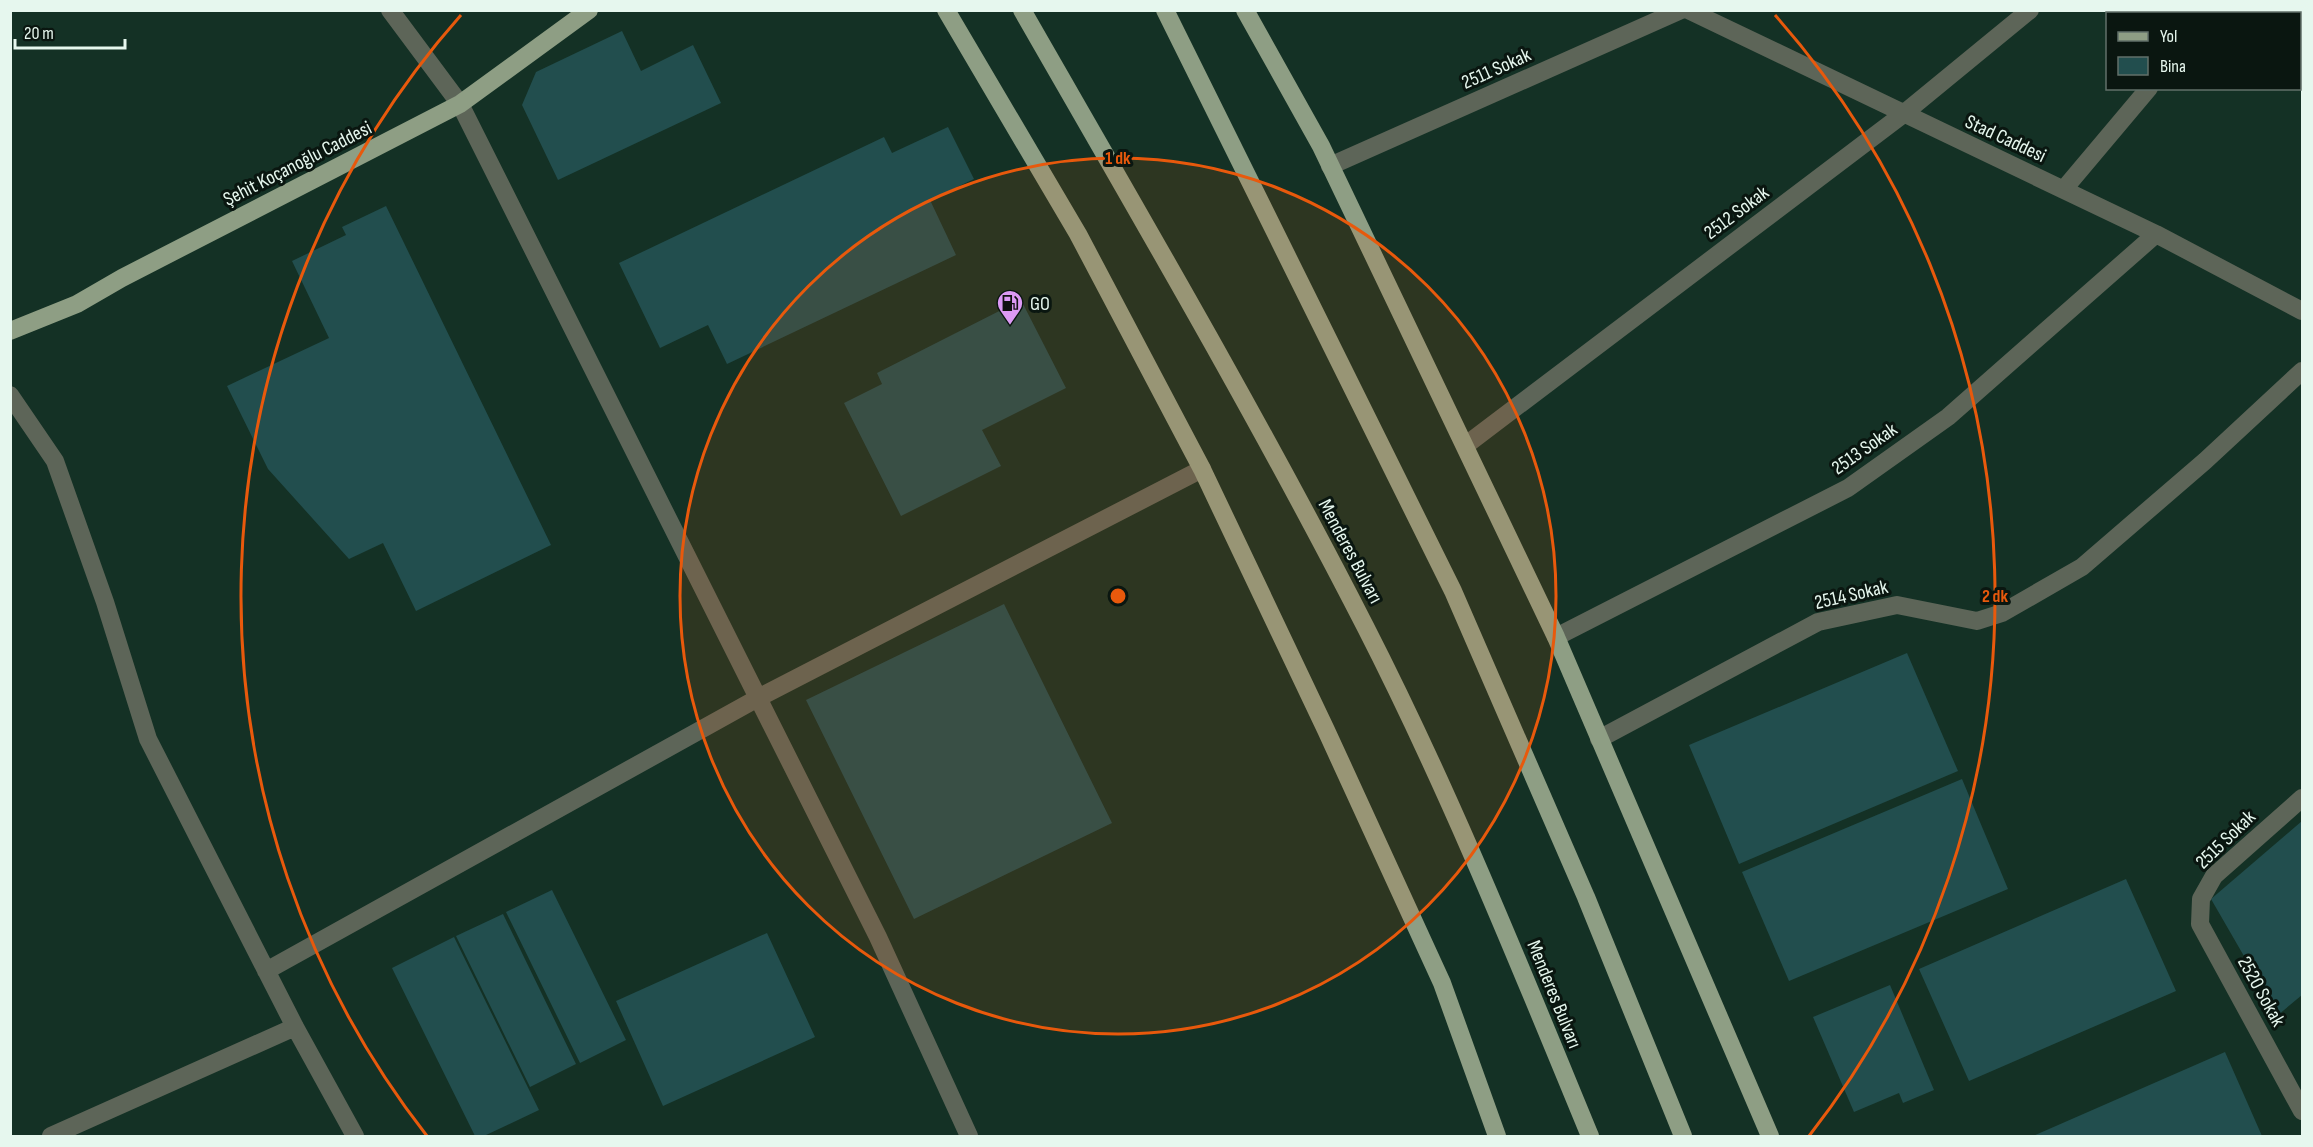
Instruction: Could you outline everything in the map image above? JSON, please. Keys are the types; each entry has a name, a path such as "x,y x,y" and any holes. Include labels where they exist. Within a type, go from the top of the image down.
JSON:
{"main road":[{"name":"Şehit Koçanoğlu Caddesi","path":"10,331 77,304 122,278 460,104 589,10"},
{"path":"946,10 1078,234 1202,469 1326,730 1442,983 1497,1137"},
{"name":"Menderes Bulvarı","path":"1022,10 1257,422 1366,628 1465,835 1590,1137"},
{"path":"1165,10 1453,591 1586,897 1683,1137"},
{"path":"1245,10 1330,166 1557,637 1770,1137"}],"street":[{"path":"390,10 460,104 878,937 969,1137"},
{"name":"2511 Sokak","path":"1330,166 1681,10"},
{"name":"Stad Caddesi","path":"1688,10 1902,115 2156,234 2302,311"},
{"name":"2512 Sokak","path":"1466,445 1902,115 2030,10"},
{"path":"2064,189 2147,90"},
{"name":"2513 Sokak","path":"1557,637 1848,488 1948,417 2156,234"},
{"name":"2514 Sokak","path":"1599,739 1818,622 1897,605 1977,621 2002,613 2082,567 2205,461 2302,371"},
{"path":"10,395 55,461 105,602 148,739 295,1027 355,1137"},
{"path":"266,971 758,698 1202,469"},
{"name":"2515 Sokak","path":"2200,924 2201,899 2214,876 2302,798"},
{"name":"2520 Sokak","path":"2200,924 2302,1112"},
{"path":"51,1137 295,1027"}],"building":[{"path":"622,31 641,71 693,45 721,103 558,180 522,105 536,72"},
{"path":"948,127 974,179 930,200 956,255 727,364 708,325 660,348 619,263 884,137 892,153"},
{"path":"386,206 551,545 416,611 383,543 349,559 268,469 227,386 329,338 292,261 346,235 342,227"},
{"path":"1021,300 1066,388 982,430 1001,466 901,516 844,403 882,384 877,373"},
{"path":"1004,604 1112,823 914,919 806,700"},
{"path":"1907,653 1958,771 1739,864 1689,745"},
{"path":"1962,779 2008,889 1789,981 1742,872"},
{"path":"2302,821 2302,995 2278,1015 2211,899"},
{"path":"2126,879 2176,991 1969,1081 1919,969"},
{"path":"552,890 626,1040 580,1063 506,912"},
{"path":"503,914 576,1064 530,1087 456,936"},
{"path":"767,933 815,1037 663,1106 616,1001"},
{"path":"454,937 539,1110 484,1136 475,1136 392,968"},
{"path":"1890,985 1934,1090 1903,1103 1899,1093 1854,1112 1813,1017"},
{"path":"2225,1052 2262,1136 2033,1136"}],"place":[{"name":"GO","path":"1010,326"}]}
